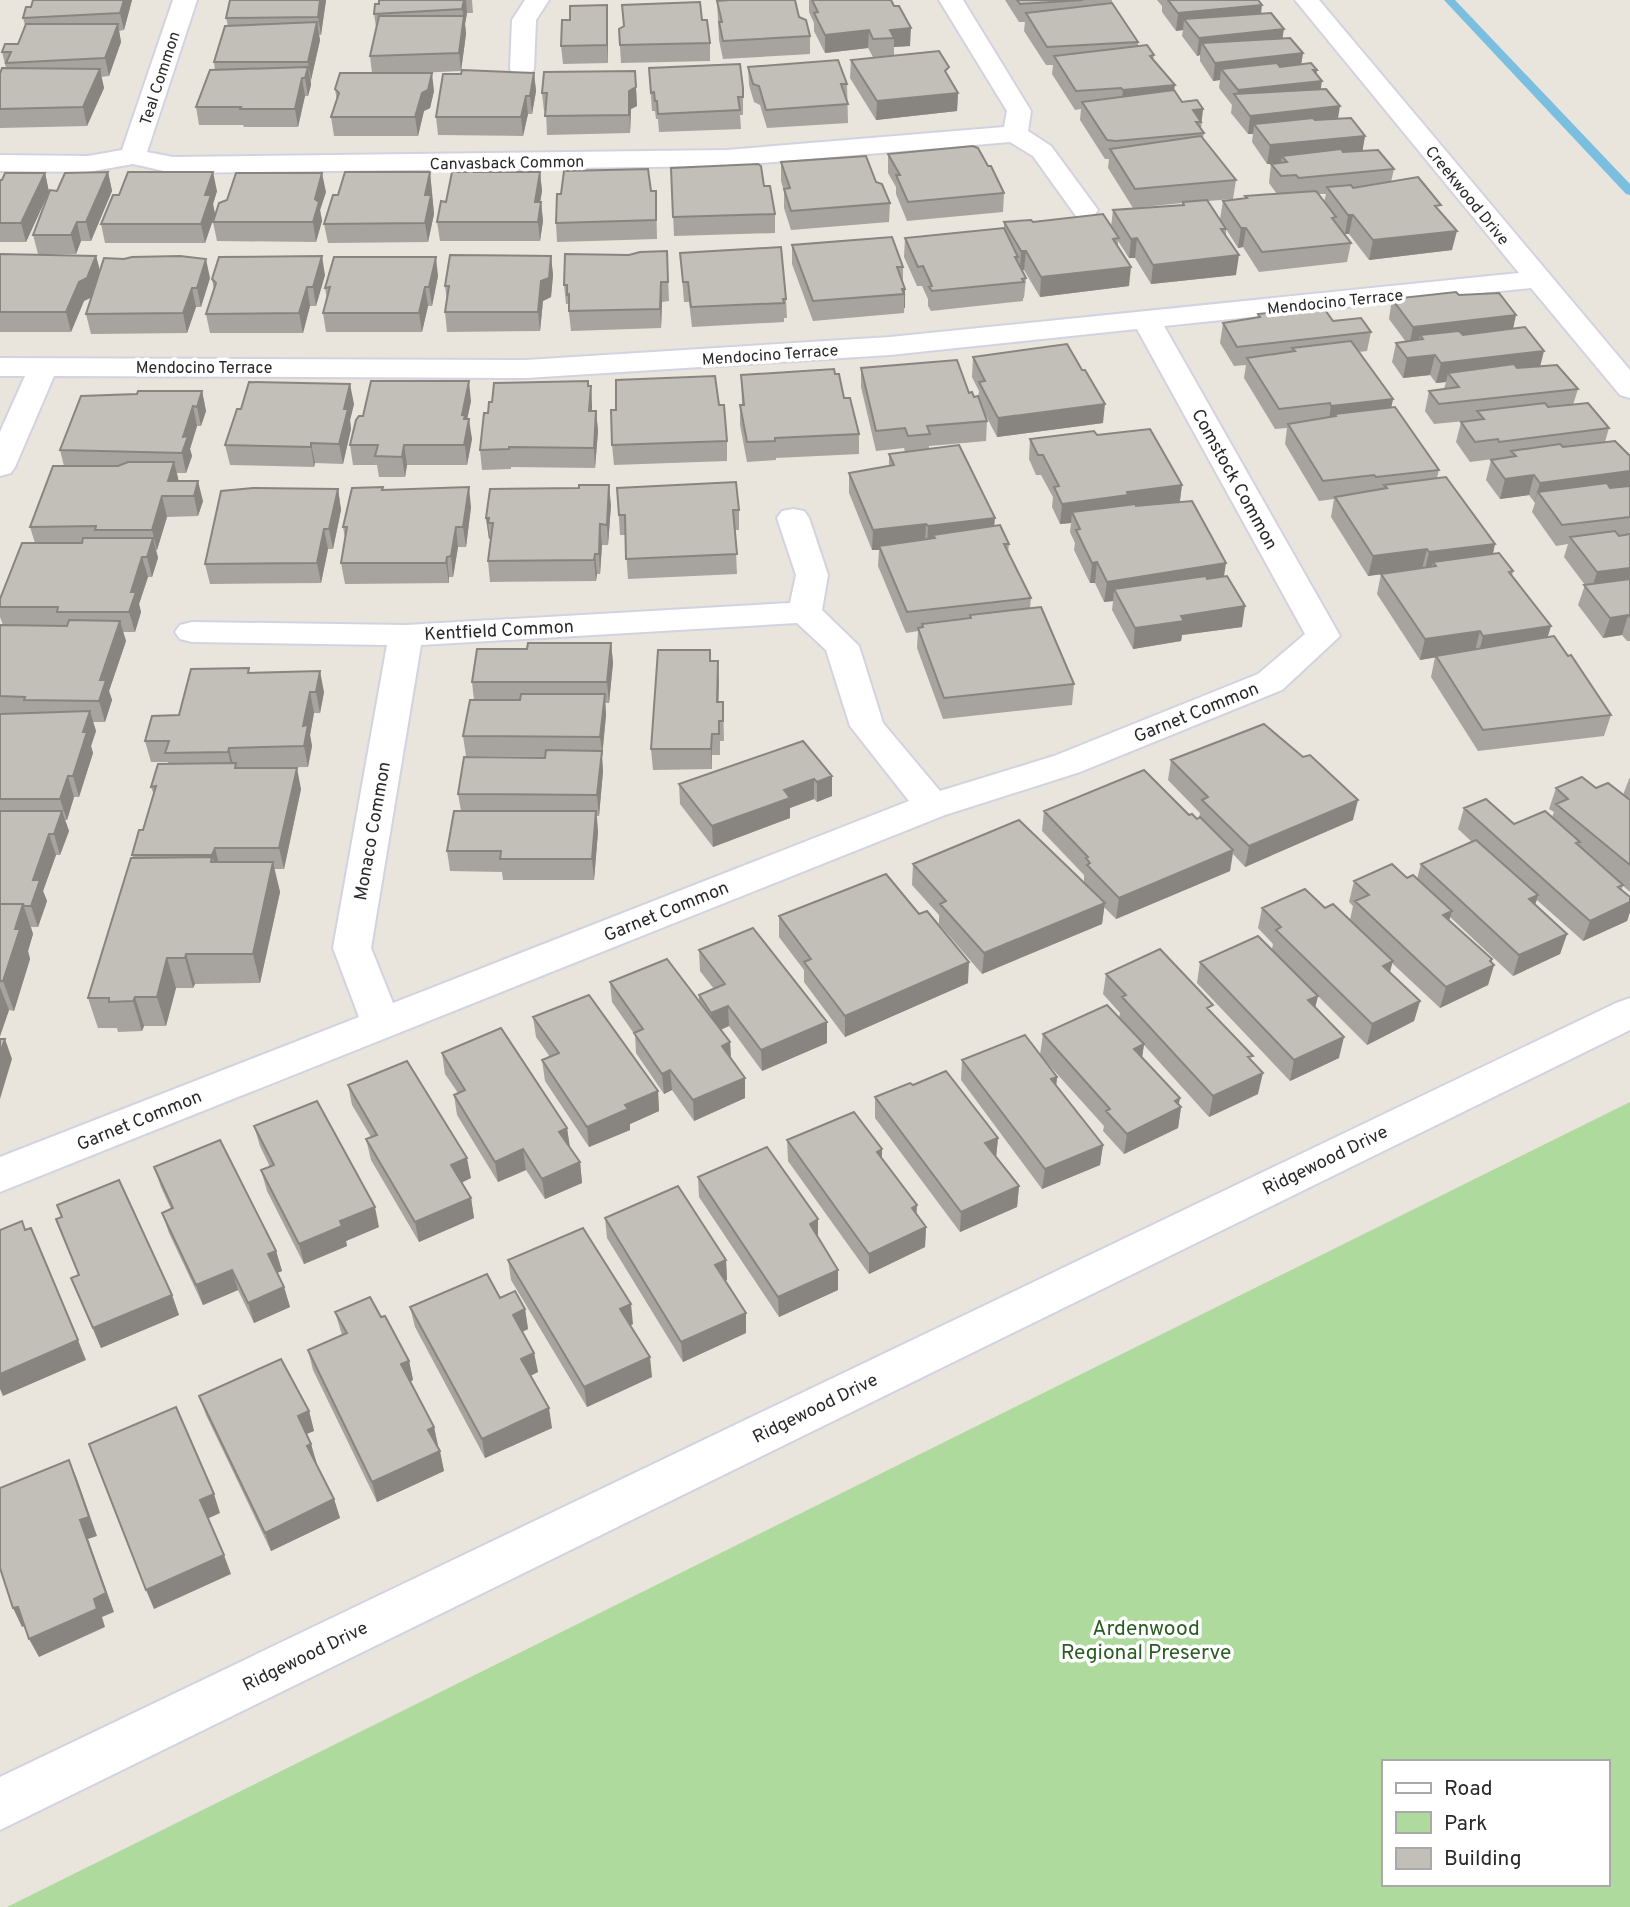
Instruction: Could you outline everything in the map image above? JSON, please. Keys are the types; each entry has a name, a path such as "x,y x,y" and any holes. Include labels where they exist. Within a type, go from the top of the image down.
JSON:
{"street":[{"name":"Teal Common","path":"133,156 185,0"},
{"path":"522,69 524,20 537,0"},
{"path":"951,0 1019,111 1015,134 1042,150 1085,210"},
{"name":"Creekwood Drive","path":"1307,0 1630,388"},
{"name":"Canvasback Common","path":"0,163 88,164 133,156 173,165 713,158 1015,134"},
{"name":"Mendocino Terrace","path":"0,367 526,369 890,346 1147,322 1537,279"},
{"name":"Comstock Common","path":"1147,322 1323,636"},
{"path":"0,467 43,367"},
{"path":"793,518 812,575 805,612 842,646 867,726 932,806"},
{"name":"Kentfield Common","path":"192,632 407,635 805,612"},
{"name":"Monaco Common","path":"381,1023 352,948 407,635"},
{"name":"Garnet Common","path":"0,1175 932,806 1067,764 1270,682 1323,636"},
{"name":"Ridgewood Drive","path":"0,1804 1630,1013"}],"green space":[{"name":"Ardenwood Regional Preserve","path":"1630,1102 1630,1907 7,1907"}],"building":[{"path":"33,0 124,0 120,13 23,18 26,7 31,7"},
{"path":"230,0 320,0 318,17 226,18"},
{"path":"379,0 464,0 462,9 374,14 375,4 379,4"},
{"path":"795,0 799,17 806,20 810,36 723,41 717,1"},
{"path":"812,0 891,0 894,6 899,6 911,28 890,30 894,38 873,39 869,30 825,35 814,13 818,12"},
{"path":"1017,0 1083,0 1020,4"},
{"path":"1168,0 1258,0 1262,5 1178,13"},
{"path":"700,2 702,20 707,20 710,43 620,45 619,29 624,26 622,5"},
{"path":"1112,3 1138,42 1047,47 1026,13"},
{"path":"607,5 607,45 561,46 562,20 570,20 570,6"},
{"path":"1271,13 1284,29 1199,38 1184,19"},
{"path":"379,16 464,16 459,53 370,56"},
{"path":"317,22 308,62 214,62 225,26"},
{"path":"26,24 118,24 105,58 6,63 11,52 2,52 5,44 18,44"},
{"path":"1290,38 1303,53 1215,63 1202,43"},
{"path":"1147,45 1154,55 1150,56 1175,85 1076,91 1054,56"},
{"path":"939,51 949,67 945,71 958,93 877,101 851,60"},
{"path":"838,60 847,84 841,84 848,104 766,110 759,86 753,84 748,67"},
{"path":"1277,63 1280,67 1311,63 1322,81 1238,90 1221,69"},
{"path":"740,64 743,97 738,97 740,110 658,114 654,92 651,93 649,68"},
{"path":"308,67 305,78 302,78 295,109 196,107 210,70"},
{"path":"2,68 100,69 83,107 0,109"},
{"path":"462,70 534,73 530,96 526,96 521,117 436,117 443,74 461,74"},
{"path":"635,71 636,87 629,91 629,115 545,116 547,93 542,93 544,72"},
{"path":"340,73 432,73 428,90 422,93 415,117 331,117 339,93 335,89"},
{"path":"1326,89 1340,106 1250,116 1234,94"},
{"path":"1174,90 1182,102 1197,100 1203,109 1193,110 1201,122 1196,122 1204,133 1107,140 1082,102"},
{"path":"1313,118 1351,118 1365,136 1270,145 1254,124"},
{"path":"1201,136 1236,180 1135,189 1110,149"},
{"path":"973,146 978,148 988,166 991,166 1004,193 908,202 896,175 900,175 888,154"},
{"path":"1341,149 1343,152 1378,150 1394,169 1299,178 1296,175 1281,176 1271,164 1287,162 1282,156"},
{"path":"866,156 876,182 882,184 890,203 791,211 784,189 790,188 781,162"},
{"path":"761,166 764,186 770,186 775,214 673,217 671,168"},
{"path":"648,169 651,191 656,191 656,220 556,223 557,194 561,194 564,171"},
{"path":"108,172 86,222 77,222 71,235 33,235 50,190 57,191 65,173"},
{"path":"128,172 213,172 205,195 211,195 201,224 101,224 113,195 119,195"},
{"path":"345,172 430,172 425,195 431,195 425,223 324,224 333,195 338,195"},
{"path":"452,172 540,172 535,202 541,202 538,222 437,222 441,201 446,202"},
{"path":"5,173 45,173 21,223 0,223 0,180"},
{"path":"236,173 322,173 315,199 319,202 313,222 213,222 219,203 227,200"},
{"path":"1418,177 1441,205 1435,206 1457,231 1373,240 1353,215 1348,215 1327,187 1351,185 1353,188"},
{"path":"1316,191 1351,243 1262,252 1246,228 1241,228 1223,201 1247,198 1245,196"},
{"path":"1207,200 1226,229 1221,229 1239,255 1153,265 1137,238 1131,239 1113,210 1184,205 1183,202"},
{"path":"1103,214 1119,238 1113,239 1131,267 1041,277 1004,222 1033,222"},
{"path":"1004,228 1026,278 1022,279 1024,282 932,291 923,266 918,267 905,238"},
{"path":"892,237 903,267 897,267 905,289 902,289 904,294 813,301 792,245"},
{"path":"781,247 786,299 783,299 784,303 691,307 688,282 683,282 680,253"},
{"path":"667,251 668,282 661,282 660,309 569,311 569,294 567,295 567,285 564,285 565,254 629,255"},
{"path":"0,254 96,256 87,278 79,282 66,312 0,312"},
{"path":"450,255 551,256 549,278 541,281 538,312 445,312 449,286 445,286"},
{"path":"180,256 206,259 197,288 192,288 183,313 86,314 104,258"},
{"path":"322,256 313,287 307,287 299,313 206,314 216,283 212,279 219,257"},
{"path":"334,257 436,257 419,313 323,313 330,287 325,288"},
{"path":"1456,292 1459,295 1499,293 1516,315 1413,327 1392,299"},
{"path":"1323,307 1333,321 1361,318 1371,332 1237,347 1223,323 1260,317 1258,314"},
{"path":"1525,327 1544,351 1441,363 1435,355 1407,358 1396,343 1423,339 1420,335 1459,331 1463,335"},
{"path":"1351,341 1393,399 1279,409 1247,358 1295,351 1292,348"},
{"path":"1067,344 1105,404 998,418 979,382 985,381 973,357"},
{"path":"957,360 969,393 972,392 974,397 978,396 987,421 927,426 930,434 908,436 905,428 876,431 861,368"},
{"path":"1514,364 1517,368 1557,365 1578,389 1439,404 1429,391 1459,387 1448,373"},
{"path":"834,369 835,374 839,374 844,398 850,398 859,434 747,442 740,405 744,405 741,375"},
{"path":"715,376 719,405 724,405 727,441 612,445 611,410 616,410 616,380"},
{"path":"371,381 469,381 462,415 465,415 464,419 469,419 464,445 404,445 402,457 375,456 378,445 350,445 356,420 363,416"},
{"path":"588,381 588,386 591,386 589,411 596,411 594,448 509,447 480,450 484,413 488,413 489,402 492,402 494,383"},
{"path":"249,382 350,384 344,409 348,409 339,444 311,443 311,447 225,445 237,409 241,409"},
{"path":"138,391 202,391 197,407 193,406 183,437 188,436 182,453 60,450 81,396 137,394"},
{"path":"1545,403 1548,407 1588,403 1609,428 1499,442 1498,439 1475,442 1461,422 1484,419 1477,411"},
{"path":"1395,407 1439,470 1323,481 1288,424 1336,416 1335,414"},
{"path":"1150,429 1182,485 1062,504 1054,487 1059,486 1043,455 1038,455 1030,439 1094,431 1097,435"},
{"path":"1615,441 1630,456 1630,471 1540,483 1534,475 1505,479 1491,460 1516,456 1511,451 1560,444 1563,447"},
{"path":"959,445 995,518 873,530 849,473 894,465 889,454"},
{"path":"128,462 174,462 168,481 198,481 194,496 162,496 152,530 95,530 96,526 30,527 53,466 118,466"},
{"path":"1446,477 1495,544 1373,556 1335,497 1387,488 1384,485"},
{"path":"736,482 739,510 733,510 737,554 626,559 625,515 619,515 617,488"},
{"path":"1607,483 1610,488 1630,486 1630,517 1562,525 1538,492"},
{"path":"579,485 609,485 607,525 600,524 599,554 595,554 594,560 488,561 493,523 488,523 489,518 486,518 490,489 579,488"},
{"path":"383,487 382,490 469,487 463,527 456,527 451,556 447,557 446,563 341,563 347,527 343,527 352,488"},
{"path":"253,488 338,489 329,529 324,529 317,563 205,564 221,491"},
{"path":"1192,501 1226,563 1107,582 1097,562 1092,563 1076,530 1080,529 1072,512 1136,504"},
{"path":"1000,525 1009,544 1004,544 1031,598 907,612 879,546"},
{"path":"1615,531 1619,536 1630,534 1630,568 1597,572 1570,537"},
{"path":"83,538 153,538 147,557 142,557 131,592 136,592 129,612 57,612 58,607 0,607 0,599 22,543 82,543"},
{"path":"1499,553 1513,571 1509,572 1551,626 1483,636 1480,631 1425,639 1381,574 1436,566 1433,562"},
{"path":"1206,576 1207,579 1227,576 1245,606 1181,616 1184,621 1135,628 1114,589"},
{"path":"1630,579 1630,617 1610,618 1584,585"},
{"path":"1041,607 1074,684 944,698 918,628 923,627 922,624 971,618 970,615"},
{"path":"69,620 120,621 100,680 106,680 99,701 24,700 25,697 0,696 0,625 67,626"},
{"path":"1554,636 1568,656 1571,655 1611,715 1483,730 1436,656"},
{"path":"528,643 611,643 607,682 472,682 477,649 527,649"},
{"path":"658,650 710,650 710,661 718,661 717,702 723,702 723,721 719,721 719,734 712,734 711,749 651,749"},
{"path":"249,668 248,673 320,671 316,692 310,692 303,726 308,725 304,746 229,748 228,752 165,753 169,741 145,741 152,716 179,715 191,669"},
{"path":"521,694 605,694 600,737 463,736 470,700 520,700"},
{"path":"90,711 83,732 87,732 73,776 68,776 60,799 0,799 0,714"},
{"path":"1264,724 1303,757 1310,755 1358,800 1249,846 1202,800 1208,797 1171,760"},
{"path":"803,741 832,776 817,782 814,779 784,790 790,798 712,826 679,784"},
{"path":"546,750 602,751 597,795 458,794 464,757 545,758"},
{"path":"236,763 235,768 297,768 279,848 215,848 212,855 132,855 139,830 143,830 156,786 151,787 158,764"},
{"path":"1144,770 1189,815 1192,814 1197,819 1200,817 1233,850 1119,898 1087,865 1090,863 1086,858 1088,857 1044,811"},
{"path":"1582,777 1596,788 1608,783 1630,800 1630,865 1556,804 1568,799 1556,788"},
{"path":"1486,799 1514,824 1545,811 1623,885 1618,887 1630,897 1630,902 1590,921 1464,808"},
{"path":"0,811 62,811 54,834 49,834 33,880 40,880 31,906 0,904"},
{"path":"454,811 596,811 592,859 500,859 501,851 447,851"},
{"path":"1019,820 1105,903 984,953 940,904 946,901 913,864"},
{"path":"1476,840 1538,895 1529,899 1567,934 1519,955 1421,864"},
{"path":"212,857 211,862 273,862 253,954 186,954 185,958 167,958 157,997 135,997 133,1001 109,1002 109,998 88,998 131,858"},
{"path":"1392,864 1407,878 1413,875 1452,911 1443,915 1492,959 1490,961 1494,965 1446,987 1355,901 1369,895 1354,881"},
{"path":"886,874 919,914 927,911 969,962 845,1016 804,962 811,959 779,916"},
{"path":"1305,889 1325,908 1333,904 1393,961 1383,966 1420,1001 1372,1024 1276,930 1281,927 1262,908"},
{"path":"0,904 23,904 15,929 20,929 3,981 0,981"},
{"path":"753,928 827,1022 761,1050 728,1006 711,1013 699,995 725,984 699,950"},
{"path":"1258,936 1318,996 1308,1000 1344,1037 1294,1060 1200,962"},
{"path":"1160,949 1213,1005 1207,1008 1253,1056 1248,1057 1263,1073 1213,1096 1122,997 1126,995 1106,974"},
{"path":"667,959 730,1042 722,1046 745,1078 693,1100 670,1070 662,1074 634,1033 643,1029 610,982"},
{"path":"589,995 658,1091 625,1105 628,1109 587,1127 542,1060 559,1053 533,1017"},
{"path":"1107,1005 1144,1044 1134,1049 1180,1098 1175,1101 1181,1107 1127,1134 1106,1111 1110,1109 1043,1034"},
{"path":"501,1028 567,1128 559,1132 580,1162 542,1179 523,1149 495,1162 454,1095 465,1090 442,1053"},
{"path":"1025,1035 1057,1077 1051,1079 1103,1145 1045,1169 962,1060"},
{"path":"0,1039 5,1039 0,1053"},
{"path":"407,1061 467,1158 451,1165 471,1198 415,1222 366,1139 377,1135 348,1085"},
{"path":"946,1071 998,1138 985,1143 1019,1186 961,1212 875,1097"},
{"path":"317,1101 375,1207 340,1221 342,1226 299,1244 261,1170 274,1165 254,1126"},
{"path":"854,1112 882,1149 877,1152 917,1205 912,1208 926,1227 869,1254 787,1140"},
{"path":"220,1140 276,1251 268,1254 284,1287 248,1303 232,1270 196,1285 162,1213 173,1208 154,1167"},
{"path":"767,1147 818,1219 810,1224 838,1270 778,1297 698,1177"},
{"path":"119,1180 172,1295 93,1328 71,1278 79,1275 56,1219 62,1217 57,1205"},
{"path":"678,1186 726,1260 715,1265 746,1313 681,1342 605,1218"},
{"path":"22,1221 25,1230 31,1228 78,1340 0,1374 0,1230"},
{"path":"583,1228 631,1304 620,1309 650,1357 584,1387 508,1260"},
{"path":"487,1274 500,1298 515,1291 525,1309 513,1315 534,1353 521,1359 549,1408 482,1439 410,1307"},
{"path":"370,1297 381,1317 385,1316 409,1361 401,1364 434,1427 428,1430 440,1451 372,1482 308,1350 347,1333 335,1312"},
{"path":"281,1359 309,1411 298,1416 311,1444 307,1446 334,1499 265,1533 199,1396"},
{"path":"176,1407 214,1494 200,1500 224,1555 146,1590 89,1444"},
{"path":"69,1460 89,1517 80,1520 106,1593 94,1599 97,1609 29,1639 18,1607 13,1608 0,1568 0,1488"}],"waterway":[{"path":"1449,0 1630,191"}]}
